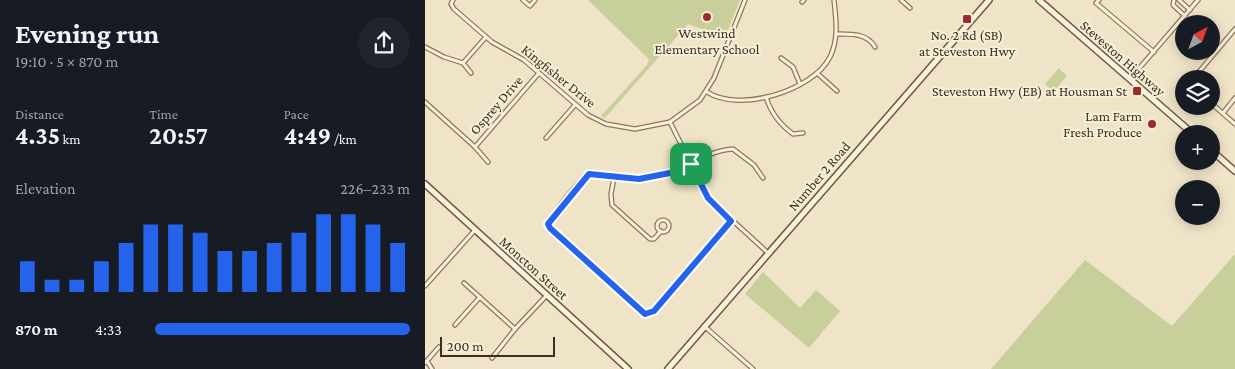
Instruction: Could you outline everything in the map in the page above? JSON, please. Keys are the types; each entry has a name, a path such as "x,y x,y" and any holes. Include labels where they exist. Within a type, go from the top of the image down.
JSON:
{"street":[{"path":"523,0 530,6 535,0"},
{"name":"Kingfisher Drive","path":"452,2 486,37 520,57 575,105 599,121 622,128 635,129 653,127 670,122 691,108 707,92 745,0"},
{"path":"707,92 723,98 741,101 766,97 800,84 818,74 830,57 837,34 834,0"},
{"path":"901,0 910,8"},
{"name":"Number 2 Road","path":"668,369 767,252 989,0"},
{"name":"Steveston Highway","path":"1039,0 1182,125"},
{"path":"1174,0 1173,5 1184,15"},
{"path":"1179,0 1190,10"},
{"path":"1186,15 1198,0"},
{"path":"1096,1 1154,52"},
{"path":"1130,80 1175,28"},
{"path":"1200,70 1235,28"},
{"path":"837,34 864,37 871,41 875,47"},
{"path":"463,64 486,37"},
{"path":"425,47 463,64 471,73"},
{"path":"781,58 793,67 800,84"},
{"name":"Osprey Drive","path":"425,102 475,146 539,73"},
{"path":"818,74 837,91"},
{"path":"766,97 771,110 780,123 793,134 803,133"},
{"path":"1223,113 1235,98"},
{"path":"547,138 575,105"},
{"path":"1220,110 1235,124"},
{"path":"670,122 708,198 767,252"},
{"path":"475,146 488,162"},
{"path":"731,221 654,311 648,314 641,312 548,225 551,218 585,176 592,173 614,178 651,178 691,164 707,156 733,149 754,166 763,178"},
{"path":"1220,158 1235,171"},
{"path":"614,178 611,201 615,209 650,239 654,239 661,231"},
{"name":"Moncton Street","path":"425,184 628,369"},
{"path":"425,286 475,230"},
{"path":"464,283 515,328"},
{"path":"492,358 515,328 547,295"},
{"path":"455,325 480,297"},
{"path":"704,326 753,369"},
{"path":"432,369 426,362 439,347"}],"green space":[{"path":"588,0 740,0 725,37 688,24 605,118 601,116 647,65 649,59"},
{"path":"1059,68 1067,76 1053,92 1045,84"},
{"path":"1235,254 1235,369 991,369 1085,260 1172,326"},
{"path":"763,272 800,308 816,290 840,311 809,348 745,294"}],"place":[{"name":"Westwind Elementary School","path":"707,17"},
{"name":"No. 2 Rd (SB) at Steveston Hwy","path":"967,19"},
{"name":"Steveston Hwy (EB) at Housman St","path":"1137,91"},
{"name":"Lam Farm Fresh Produce","path":"1152,124"}],"route":[{"path":"691,164 708,198 731,221 654,311 645,314 550,228 548,222 567,197 585,176 589,174 597,173 623,179 651,178 670,173 691,164"}]}
